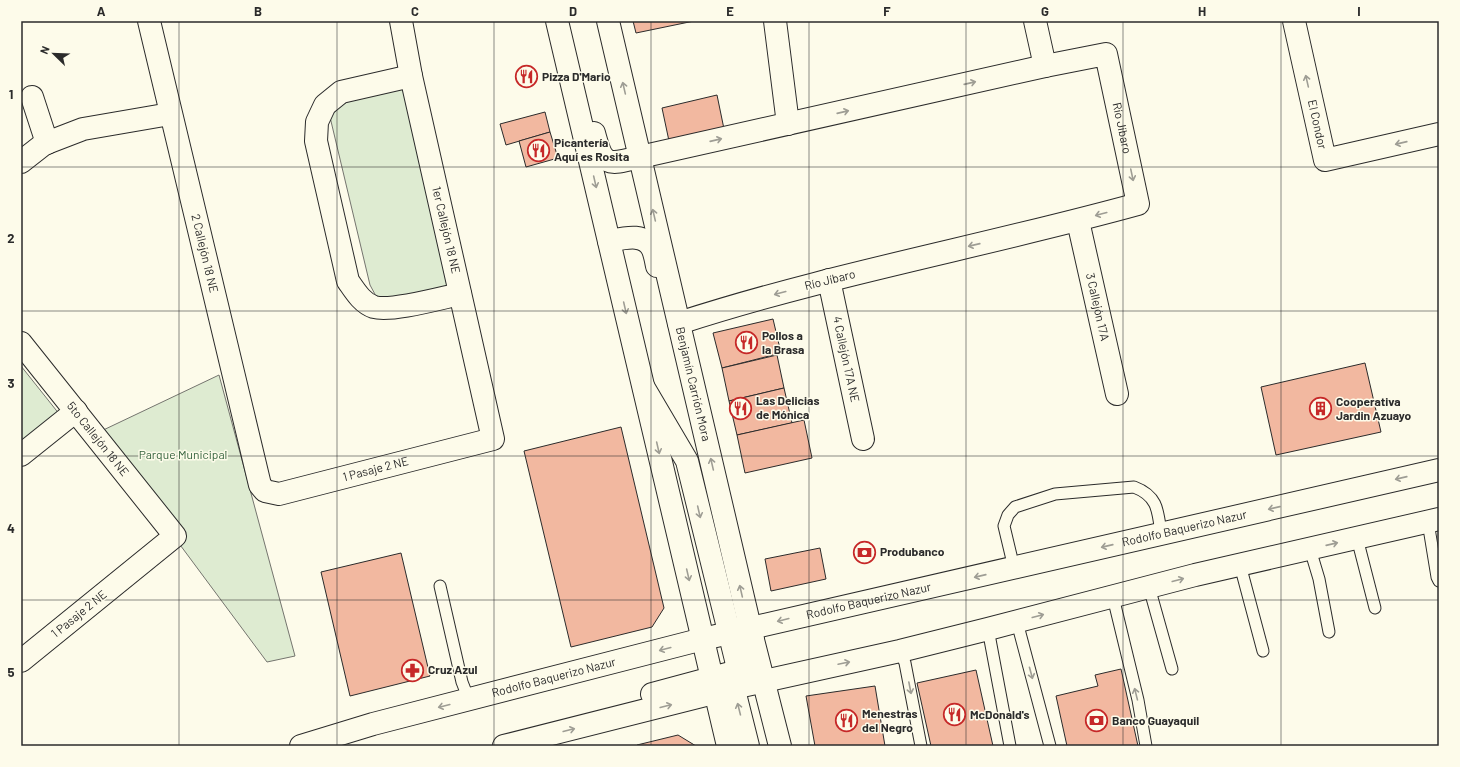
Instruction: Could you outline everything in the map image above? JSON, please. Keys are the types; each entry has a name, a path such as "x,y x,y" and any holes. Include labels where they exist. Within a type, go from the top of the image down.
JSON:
{"main road":[{"name":"2 Callejón 18 NE","path":"149,21 260,486"},
{"name":"1er Callejón 18 NE","path":"400,21 411,76 493,438"},
{"path":"557,21 703,639 712,641 721,646 725,653 728,746"},
{"name":"Benjamín Carrión Mora","path":"608,21 752,634 780,746"},
{"path":"775,21 788,124"},
{"path":"1034,21 1045,66"},
{"name":"El Condor","path":"1294,21 1325,160 1439,134"},
{"name":"Río Jíbaro","path":"564,49 582,88 599,151 604,159 611,162 618,162 1045,66 1106,54 1138,204 1078,221 829,280 679,322"},
{"path":"411,76 341,92 324,105 317,122 316,141 348,281 359,297 374,307 390,308 460,294"},
{"path":"32,97 47,143"},
{"path":"21,162 44,144 83,129 170,114"},
{"name":"3 Callejón 17A","path":"1078,221 1117,394"},
{"path":"609,241 634,237 650,245 653,250 670,311 679,322"},
{"name":"4 Callejón 17A NE","path":"829,280 863,439"},
{"name":"5to Callejón 18 NE","path":"21,343 175,536"},
{"path":"644,388 687,461 728,633 726,680 748,746"},
{"path":"21,455 76,411"},
{"name":"1 Pasaje 2 NE","path":"260,486 265,491 279,494 493,438"},
{"name":"Rodolfo Baquerizo Nazur","path":"301,746 373,724 703,639 728,633 752,634 1014,568 1439,470"},
{"path":"504,746 550,740 726,680 740,673 745,678 764,681 900,651 1149,587 1433,521"},
{"name":"1 Pasaje 2 NE","path":"21,661 175,536"},
{"path":"726,680 745,662 749,653 752,634"}],"lane":[{"path":"1014,568 1004,526 1008,515 1015,507 1055,494 1134,487 1148,494 1154,502 1158,511 1161,534"},
{"path":"1433,521 1437,577 1439,581"},
{"path":"1357,538 1376,608"},
{"path":"1310,549 1319,579 1329,632"},
{"path":"1240,565 1263,651"},
{"path":"440,586 462,682 469,700"},
{"path":"1149,587 1172,668"},
{"path":"1113,597 1138,700 1146,746"},
{"path":"1017,622 1050,746"},
{"path":"988,629 1010,746"},
{"path":"900,651 906,663 921,746"}],"green space":[{"path":"406,84 452,289 394,298 377,298 370,285 330,117 339,107 355,97"},
{"path":"21,366 60,415 21,446"},
{"name":"Parque Municipal","path":"219,375 295,656 267,662 97,433"}],"building":[{"path":"633,21 694,21 636,33"},
{"path":"717,95 724,129 669,141 662,108"},
{"path":"545,112 550,132 506,145 500,124"},
{"name":"Picantería Aquí es Rosita","path":"550,132 558,158 526,167 519,141"},
{"name":"Pollos a la Brasa","path":"773,319 781,353 722,368 713,333"},
{"path":"777,355 784,388 729,401 722,368"},
{"name":"Cooperativa Jardin Azuayo","path":"1365,363 1381,432 1276,455 1261,387"},
{"path":"784,388 792,423 737,435 729,401"},
{"path":"804,420 812,458 745,473 737,435"},
{"path":"621,427 664,608 652,627 571,647 524,451"},
{"path":"820,548 826,579 771,591 765,559"},
{"path":"401,553 430,676 350,696 321,572"},
{"name":"Banco Guayaquil","path":"1121,669 1138,746 1067,746 1056,696 1098,686 1095,675"},
{"name":"McDonald's","path":"976,670 993,746 931,746 917,683"},
{"name":"Menestras del Negro","path":"875,686 885,746 815,746 806,696"},
{"path":"678,735 696,746 637,746 637,745"}],"place":[{"name":"Pizza D'Mario","path":"527,77"},
{"name":"Picantería Aquí es Rosita","path":"538,150"},
{"name":"Pollos a la Brasa","path":"747,343"},
{"name":"Las Delicias de Mónica","path":"741,408"},
{"name":"Cooperativa Jardin Azuayo","path":"1321,409"},
{"name":"Produbanco","path":"864,552"},
{"name":"Cruz Azul","path":"412,670"},
{"name":"McDonald's","path":"955,715"},
{"name":"Menestras del Negro","path":"846,721"},
{"name":"Banco Guayaquil","path":"1097,721"}]}
